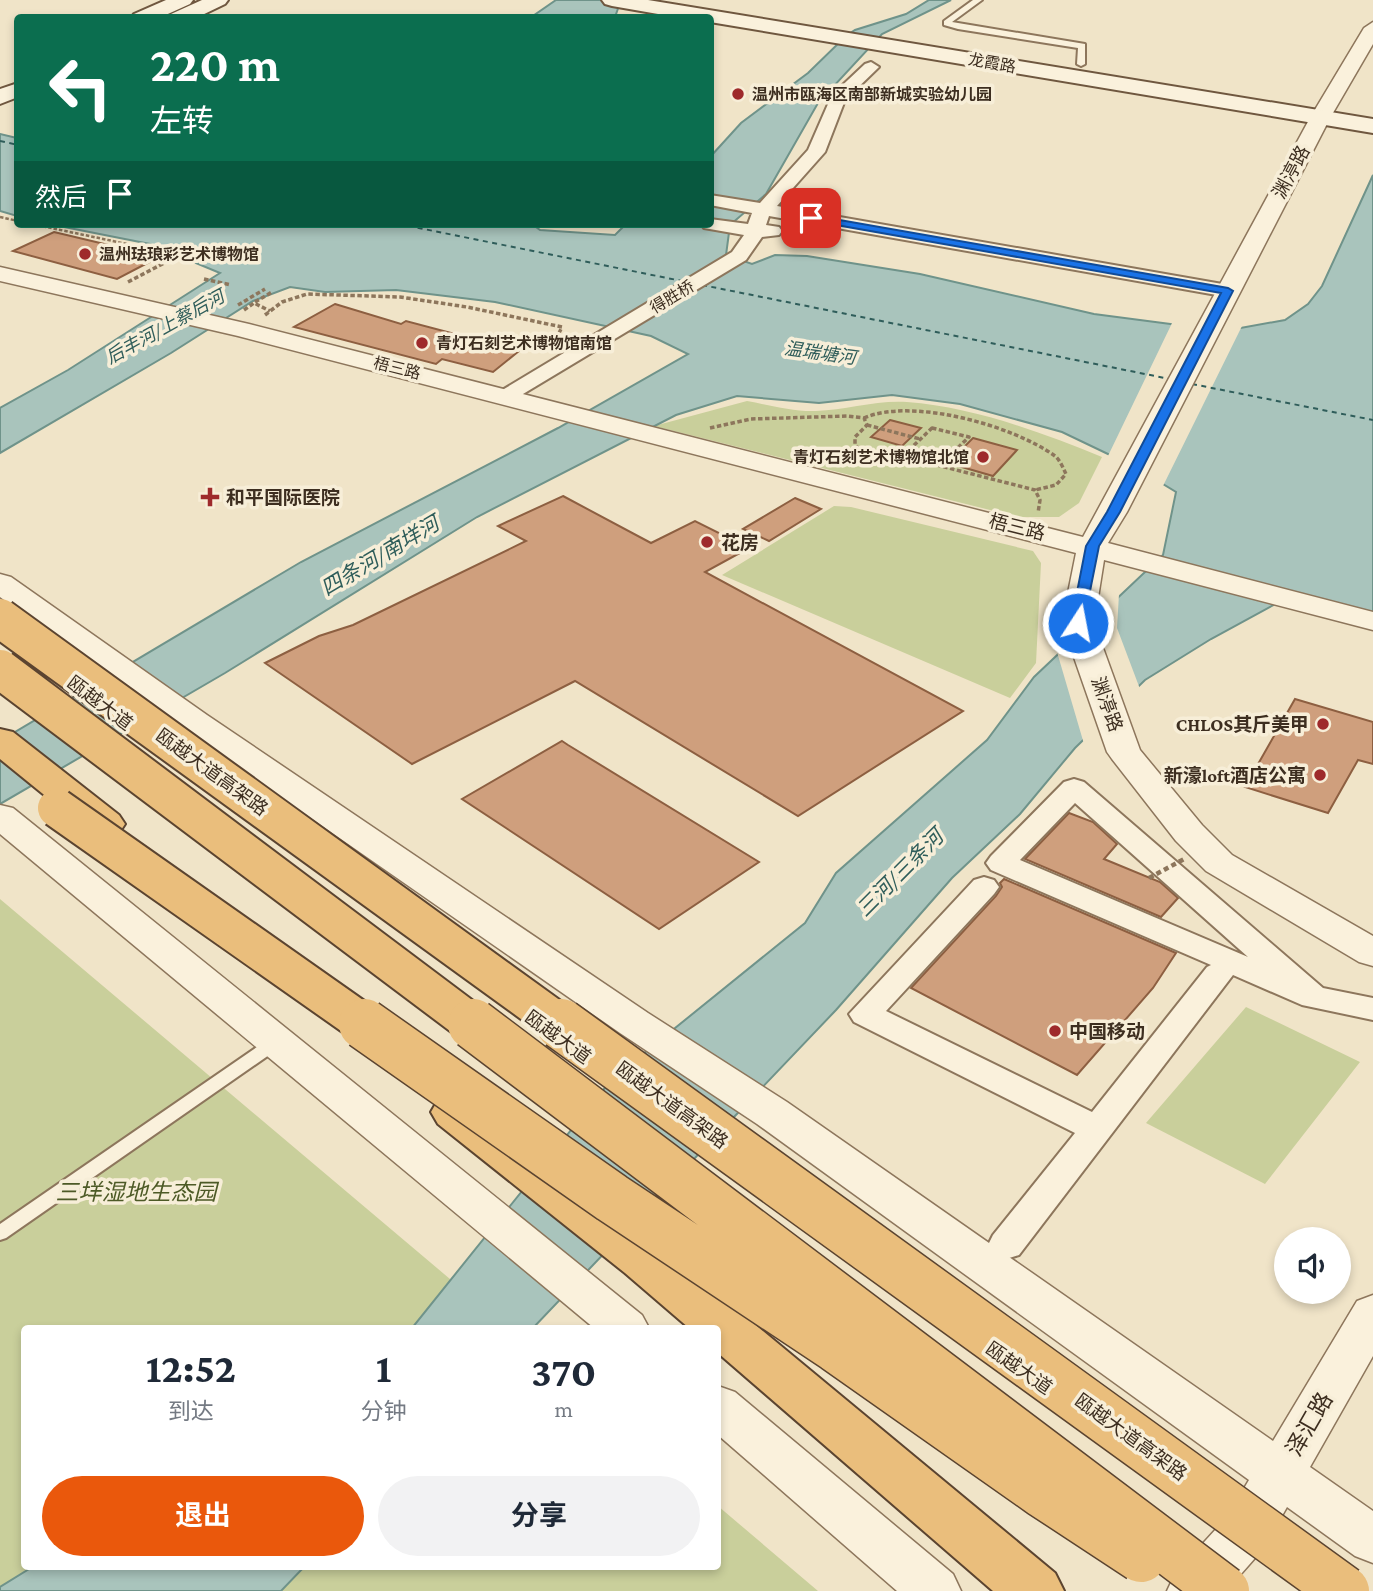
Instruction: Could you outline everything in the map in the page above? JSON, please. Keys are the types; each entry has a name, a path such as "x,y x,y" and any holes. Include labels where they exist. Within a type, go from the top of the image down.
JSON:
{"highway":[{"name":"瓯越大道高架路","path":"0,618 1344,1591"},
{"name":"瓯越大道","path":"0,630 592,1060 733,1166 1092,1419 1321,1591"},
{"path":"0,669 1224,1591"},
{"path":"0,740 496,1147 642,1259 720,1325"},
{"path":"0,767 612,1198 836,1348 1042,1492 1193,1591"},
{"path":"721,1326 1035,1591"}],"main road":[{"path":"150,14 183,0"},
{"path":"187,14 218,0"},
{"name":"龙霞路","path":"679,0 837,32"},
{"name":"龙霞路","path":"621,1 712,14"},
{"name":"龙霞路","path":"714,14 1081,64 1324,111 1373,126"},
{"name":"龙霞路","path":"906,42 1324,111 1373,110"}],"street":[{"name":"渊渟路","path":"1373,28 1324,111 1114,512 1092,546 1078,623 1124,752 1189,833 1219,863 1373,953"},
{"path":"754,232 760,209 816,152 838,98 871,67"},
{"path":"714,201 859,227 1223,301"},
{"path":"714,225 754,232 859,227"},
{"name":"得胜桥","path":"506,396 739,256 750,243 754,232"},
{"path":"0,274 104,297"},
{"name":"梧三路","path":"104,297 135,304 246,318 553,409 1035,531 1373,621"},
{"path":"0,583 195,722 635,1023 772,1113 1373,1540"},
{"path":"1312,997 1074,788 1000,863 1312,997 1373,1009"},
{"path":"8,822 613,1318"},
{"path":"984,887 865,1014 1097,1129"},
{"path":"1006,1245 1218,974"},
{"name":"泽汇路","path":"1193,1591 1245,1533 1373,1314"},
{"path":"721,1409 935,1591"}],"lane":[{"path":"978,0 947,23 1082,46 1081,64"},
{"path":"0,1233 278,1041"}],"path":[{"path":"51,228 146,248 166,262 104,297"},
{"path":"204,279 231,285"},
{"path":"246,318 255,296 265,289"},
{"path":"254,303 272,292"},
{"path":"246,318 307,294 400,297 467,307 562,327 552,347 575,355"},
{"path":"255,296 263,298"},
{"path":"668,439 728,421 765,416 820,418 852,414 864,418 873,414 911,410 989,424 1042,448 1061,462 1066,474 1056,485 1035,489 925,462 861,451 855,445 855,438 867,425"},
{"path":"864,418 867,425"},
{"path":"867,425 920,439"},
{"path":"932,428 969,437 943,461 908,452 920,439 932,428"},
{"path":"1035,489 1040,500 1035,531"},
{"path":"1149,878 1186,858"}],"green space":[{"path":"747,401 808,411 895,402 932,405 1006,422 1102,457 1079,503 1059,517 1018,517 654,426"},
{"path":"834,506 851,507 1033,551 1041,563 1036,663 1010,698 722,575"},
{"name":"三垟湿地生态园","path":"0,899 504,1325 21,1325 21,1570 721,1570 721,1509 818,1591 0,1591"},
{"path":"1246,1007 1360,1062 1265,1184 1146,1123"}],"water":[{"path":"556,0 621,0 616,14 536,14"},
{"path":"929,0 951,0 882,34 818,103 766,194 730,225 726,255 752,264 775,255 807,256 920,274 1094,314 1224,331 1285,320 1308,304 1322,286 1373,175 1373,617 1290,596 1211,639 1145,680 1075,748 1020,814 952,878 836,1010 536,1325 414,1325 612,1079 805,923 836,873 987,740 1034,677 1163,555 1176,492 1133,466 1062,432 960,404 892,395 819,403 737,396 676,415 477,517 225,673 0,804 0,741 301,562 558,428 688,354 651,336 495,302 396,290 325,292 290,287 253,301 171,353 0,453 0,408 68,370 220,273 150,244 69,228 537,228 615,235 622,228 714,228 714,153 741,123 808,73 846,36 855,30 906,14"},
{"path":"0,134 14,137 14,215 0,211"},
{"path":"28,1570 301,1570 281,1591 0,1591 0,1587"}],"pier":[{"path":"1173,321 1224,327 1243,324 1162,488 1107,458"},
{"path":"1119,594 1117,628 1140,689 1084,744 1057,652"}],"building":[{"name":"温州珐琅彩艺术博物馆","path":"54,232 159,257 117,279 13,251"},
{"name":"青灯石刻艺术博物馆南馆","path":"335,304 401,324 406,321 519,351 493,372 442,359 436,364 294,327"},
{"path":"890,420 921,428 902,446 871,437"},
{"name":"青灯石刻艺术博物馆北馆","path":"973,438 1017,450 993,476 948,463"},
{"path":"563,496 651,543 695,521 749,548 705,572 963,711 798,816 575,681 412,764 265,663 319,636 353,625 526,541 498,526"},
{"path":"795,498 821,509 769,541 743,529"},
{"path":"1295,699 1373,722 1373,764 1358,760 1328,813 1245,787"},
{"path":"562,741 759,862 659,929 462,799"},
{"path":"1069,813 1093,822 1117,844 1104,859 1160,882 1178,898 1161,917 1025,859"},
{"name":"中国移动","path":"1004,879 1176,953 1153,988 1077,1075 911,988 996,896"}],"ferry route":[{"path":"0,141 14,144"},
{"path":"419,228 682,281"},
{"path":"702,285 1170,379"},
{"path":"1192,384 1373,420"}],"place":[{"name":"温州市瓯海区南部新城实验幼儿园","path":"738,94"},
{"name":"温州珐琅彩艺术博物馆","path":"85,254"},
{"name":"青灯石刻艺术博物馆南馆","path":"422,343"},
{"name":"青灯石刻艺术博物馆北馆","path":"983,457"},
{"name":"和平国际医院","path":"210,497"},
{"name":"花房","path":"707,542"},
{"name":"CHLOS其斤美甲","path":"1323,724"},
{"name":"新濠loft酒店公寓","path":"1320,775"},
{"name":"中国移动","path":"1055,1031"}],"route":[{"path":"811,218 1228,291 1114,512 1092,546 1078,623"}],"water label":[{"name":"后丰河/上蔡后河","path":"165,327"},
{"name":"温瑞塘河","path":"820,353"},
{"name":"四条河/南垟河","path":"380,556"},
{"name":"三河/三条河","path":"900,873"}]}
